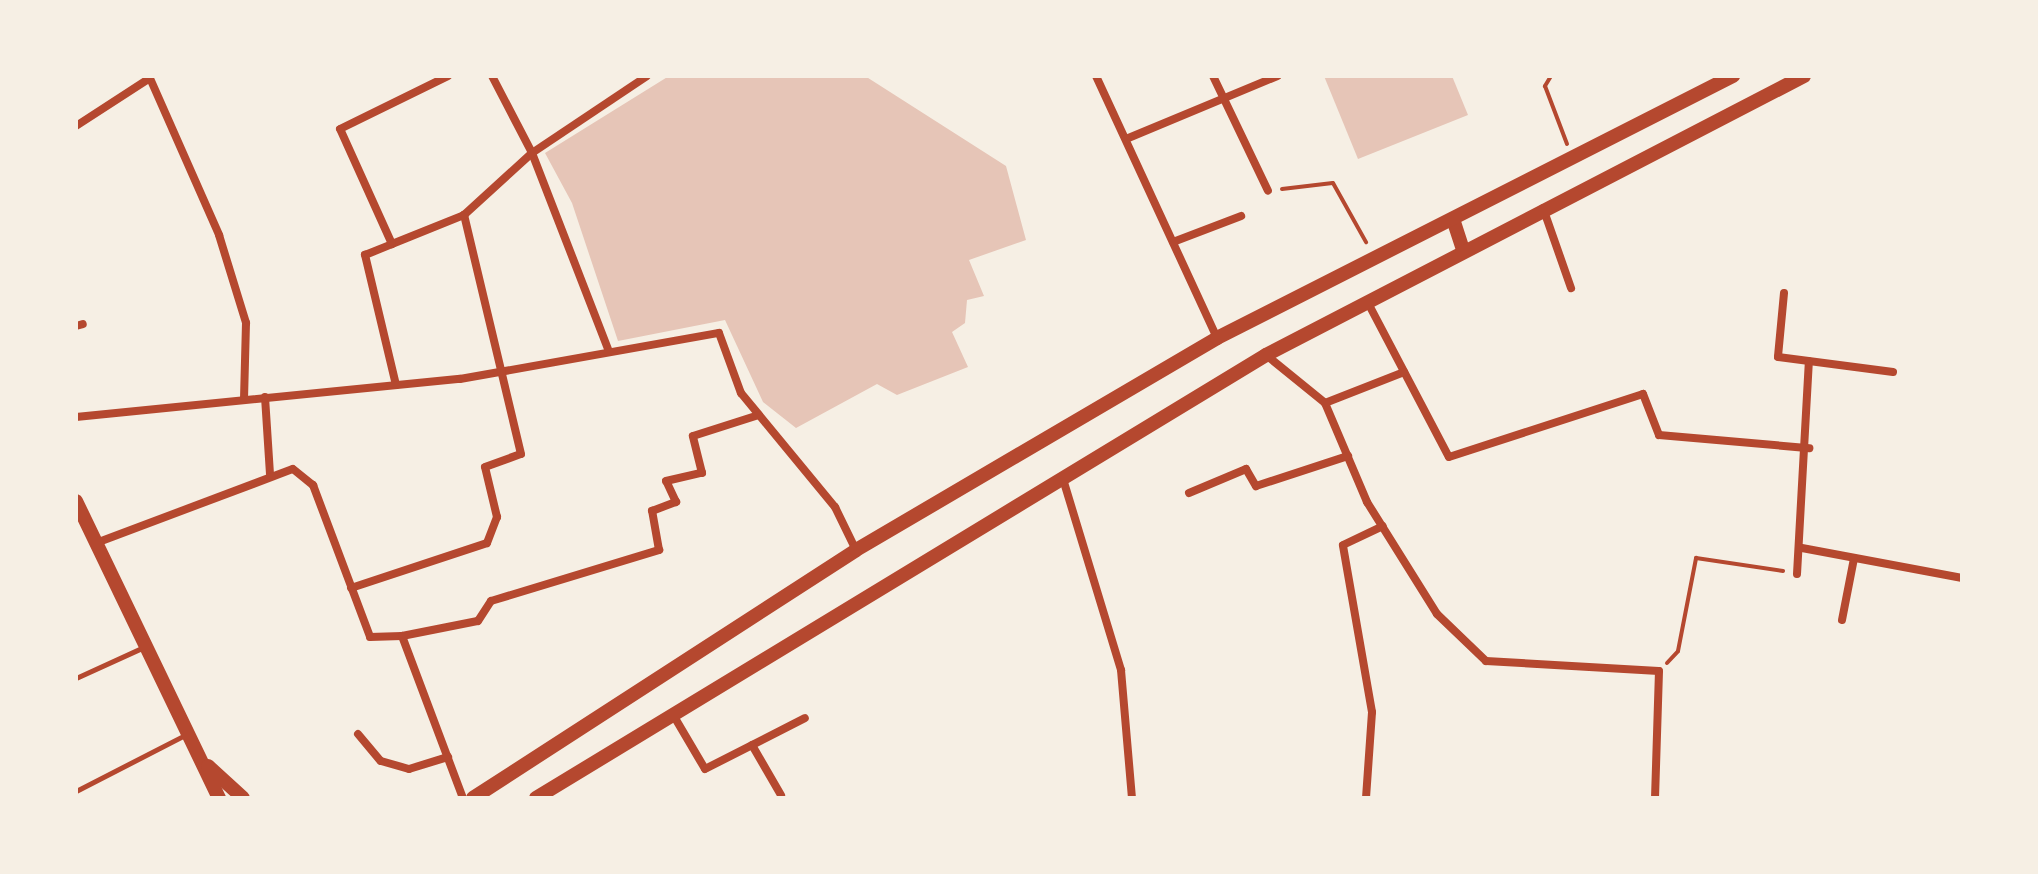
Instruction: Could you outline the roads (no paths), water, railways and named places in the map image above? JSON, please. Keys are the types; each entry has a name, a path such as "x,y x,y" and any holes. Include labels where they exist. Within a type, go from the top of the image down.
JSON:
{"main road":[{"path":"473,798 856,550 1217,338 1733,76"},
{"path":"536,798 675,718 1266,355 1543,207 1804,76"},
{"path":"1453,219 1463,249"},
{"path":"76,501 219,798"},
{"path":"201,759 243,798"}],"street":[{"path":"392,244 340,129 448,76"},
{"path":"492,76 532,153 609,352"},
{"path":"396,385 365,255 464,215 532,153 647,76"},
{"path":"1096,76 1217,338"},
{"path":"1213,76 1268,191"},
{"path":"1126,139 1277,76"},
{"path":"76,126 149,77 219,235 246,323 244,398"},
{"path":"1543,207 1571,288"},
{"path":"351,588 487,543 497,517 485,467 521,454 464,215"},
{"path":"1173,242 1241,216"},
{"path":"1784,293 1778,357 1893,372"},
{"path":"1367,301 1449,457 1643,394 1659,435 1809,448"},
{"path":"76,417 396,385 499,371 719,333 741,393 835,507 856,550"},
{"path":"1266,355 1325,403 1383,526 1437,614 1486,661 1659,671 1655,798"},
{"path":"1797,574 1802,548 1809,448 1809,361"},
{"path":"1325,403 1404,372"},
{"path":"265,397 270,474"},
{"path":"96,543 270,474 293,469 313,485 370,637 402,636 478,621 491,601 659,550 652,511 676,502 666,481 702,473 693,436 759,415"},
{"path":"1189,493 1246,469 1256,486 1348,456"},
{"path":"1063,479 1121,670 1132,798"},
{"path":"1366,798 1372,712 1343,545 1383,526"},
{"path":"1802,548 1962,578"},
{"path":"1842,620 1854,558"},
{"path":"402,636 463,798"},
{"path":"675,718 705,769 805,718"},
{"path":"358,734 381,761 409,769 448,757"},
{"path":"752,745 781,795"}],"lane":[{"path":"76,678 145,646"},
{"path":"76,791 188,733"}]}
